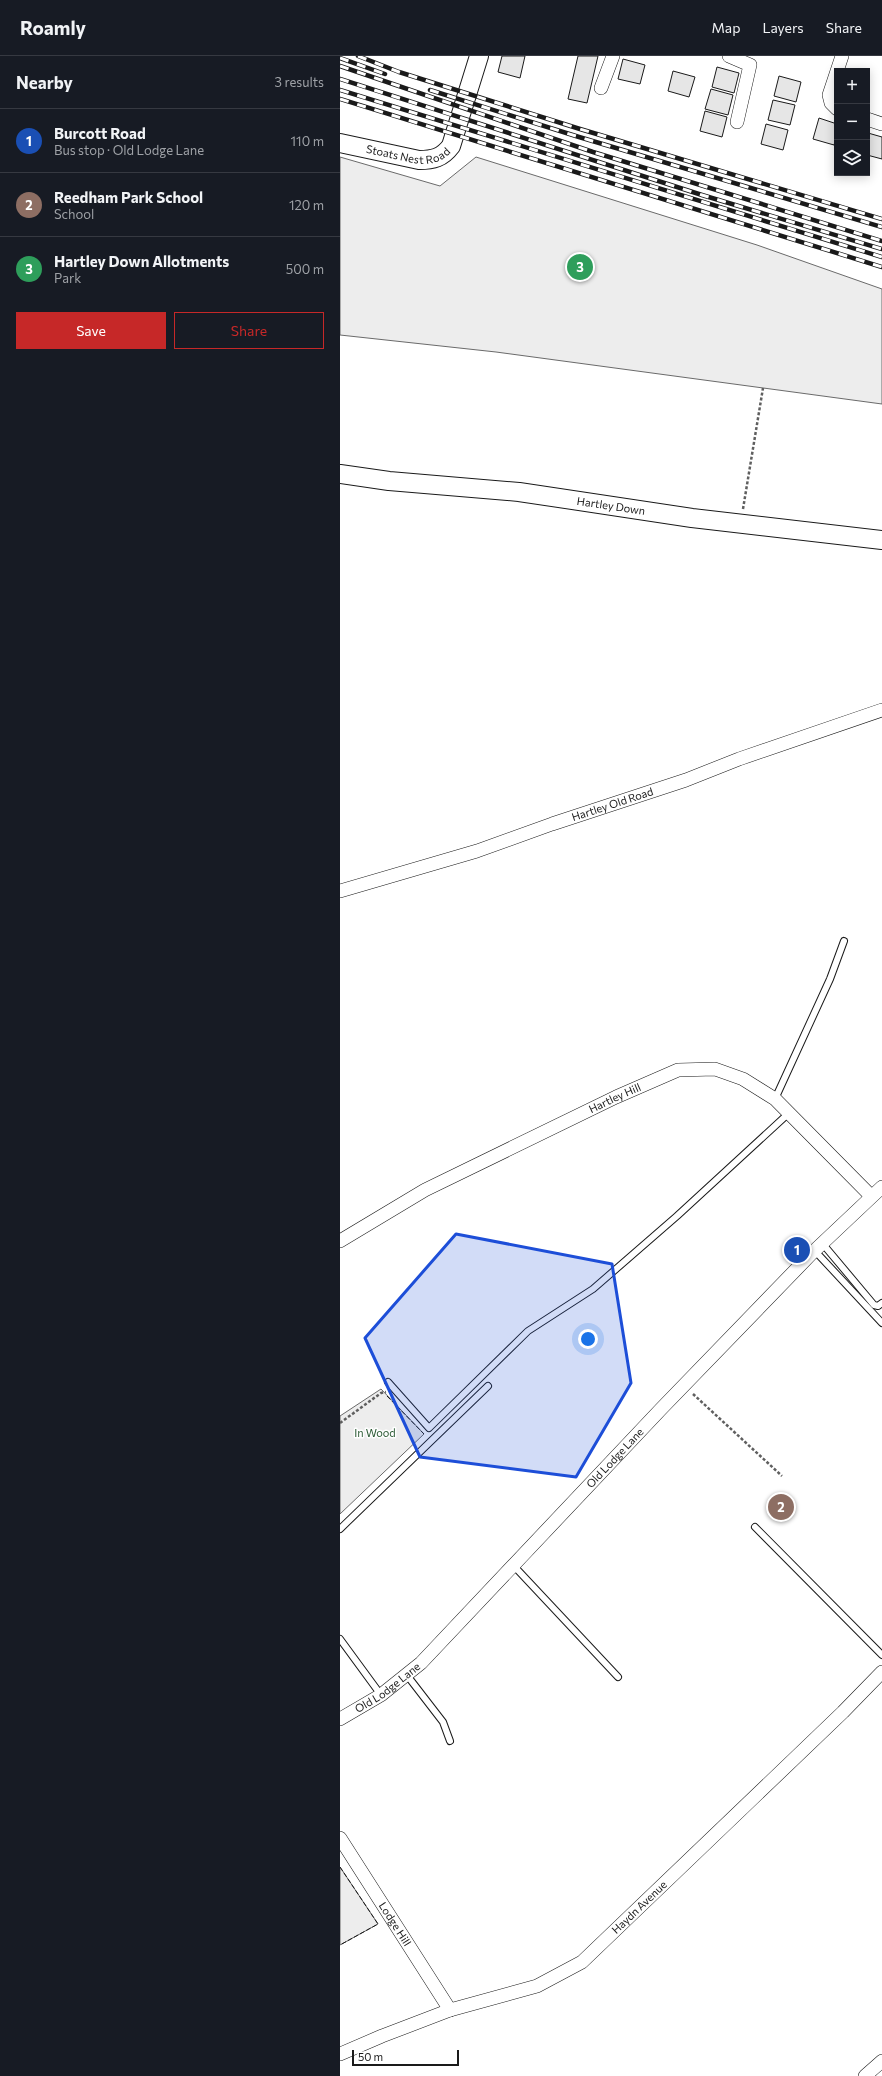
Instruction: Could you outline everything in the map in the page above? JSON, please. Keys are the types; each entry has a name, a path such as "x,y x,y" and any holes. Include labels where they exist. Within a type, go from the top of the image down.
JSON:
{"street":[{"name":"Stoats Nest Road","path":"340,143 419,160 432,160 442,156 450,146 479,56"},
{"path":"601,88 613,56"},
{"path":"729,56 750,65 737,122"},
{"path":"834,106 831,103 829,96 842,56"},
{"path":"870,120 882,124"},
{"name":"Hartley Down","path":"340,474 389,481 519,492 692,518 882,540"},
{"name":"Hartley Old Road","path":"340,890 477,851 552,824 686,780 739,759 882,710"},
{"name":"Hartley Hill","path":"340,1241 425,1190 616,1097 678,1070 715,1069 742,1079 775,1099 871,1196"},
{"name":"Old Lodge Lane","path":"340,1719 381,1695 425,1659 513,1565 818,1247 882,1187"},
{"name":"Haydn Avenue","path":"340,2054 450,2010 537,1986 582,1962 843,1712 882,1672"},
{"name":"Lodge Hill","path":"340,1838 450,2010"},
{"path":"865,2076 882,2061"}],"lane":[{"path":"775,1099 830,979 844,941"},
{"path":"388,1382 430,1428 528,1331 593,1289 677,1216 789,1113"},
{"path":"818,1247 874,1305 878,1306 882,1303"},
{"path":"818,1247 882,1323"},
{"path":"340,1530 488,1386"},
{"path":"755,1527 882,1655"},
{"path":"513,1565 618,1677"},
{"path":"340,1639 381,1695"},
{"path":"406,1674 443,1722 450,1740"}],"path":[{"path":"741,523 763,388"},
{"path":"684,1386 782,1476"},
{"path":"340,1423 380,1393 387,1392"}],"highlighted area":[{"path":"456,1234 612,1264 631,1383 576,1477 420,1457 365,1338"}],"shaded area":[{"path":"340,157 440,186 476,157 757,245 882,289 882,404 496,352 340,335"},
{"name":"In Wood","path":"381,1389 424,1434 340,1514 340,1416"},
{"path":"340,1867 378,1924 340,1945"}],"building":[{"path":"502,56 525,56 520,78 498,72"},
{"path":"578,56 598,56 587,103 568,99"},
{"path":"623,59 645,65 640,84 618,79"},
{"path":"717,67 739,73 734,93 712,87"},
{"path":"673,71 695,77 689,97 668,91"},
{"path":"779,76 801,82 796,102 774,96"},
{"path":"711,89 733,95 728,115 705,109"},
{"path":"773,100 795,105 790,125 768,120"},
{"path":"705,111 727,117 722,137 700,131"},
{"path":"819,118 834,123 834,145 813,139"},
{"path":"766,124 788,130 783,150 761,144"},
{"path":"870,134 882,137 882,159 870,156"}],"railway":[{"path":"358,56 399,72 580,129 882,219"},
{"path":"340,58 385,74"},
{"path":"340,66 593,152 882,241"},
{"path":"340,79 702,195 882,249"},
{"path":"340,90 882,257"},
{"path":"430,90 579,137 882,227"},
{"path":"340,99 882,267"}],"fence":[{"path":"387,1396 424,1434"},
{"path":"340,1867 378,1924 340,1945"}],"place":[{"name":"Hartley Down Allotments","path":"580,267"},
{"name":"Burcott Road","path":"797,1250"},
{"name":"Reedham Park School","path":"781,1507"}]}
